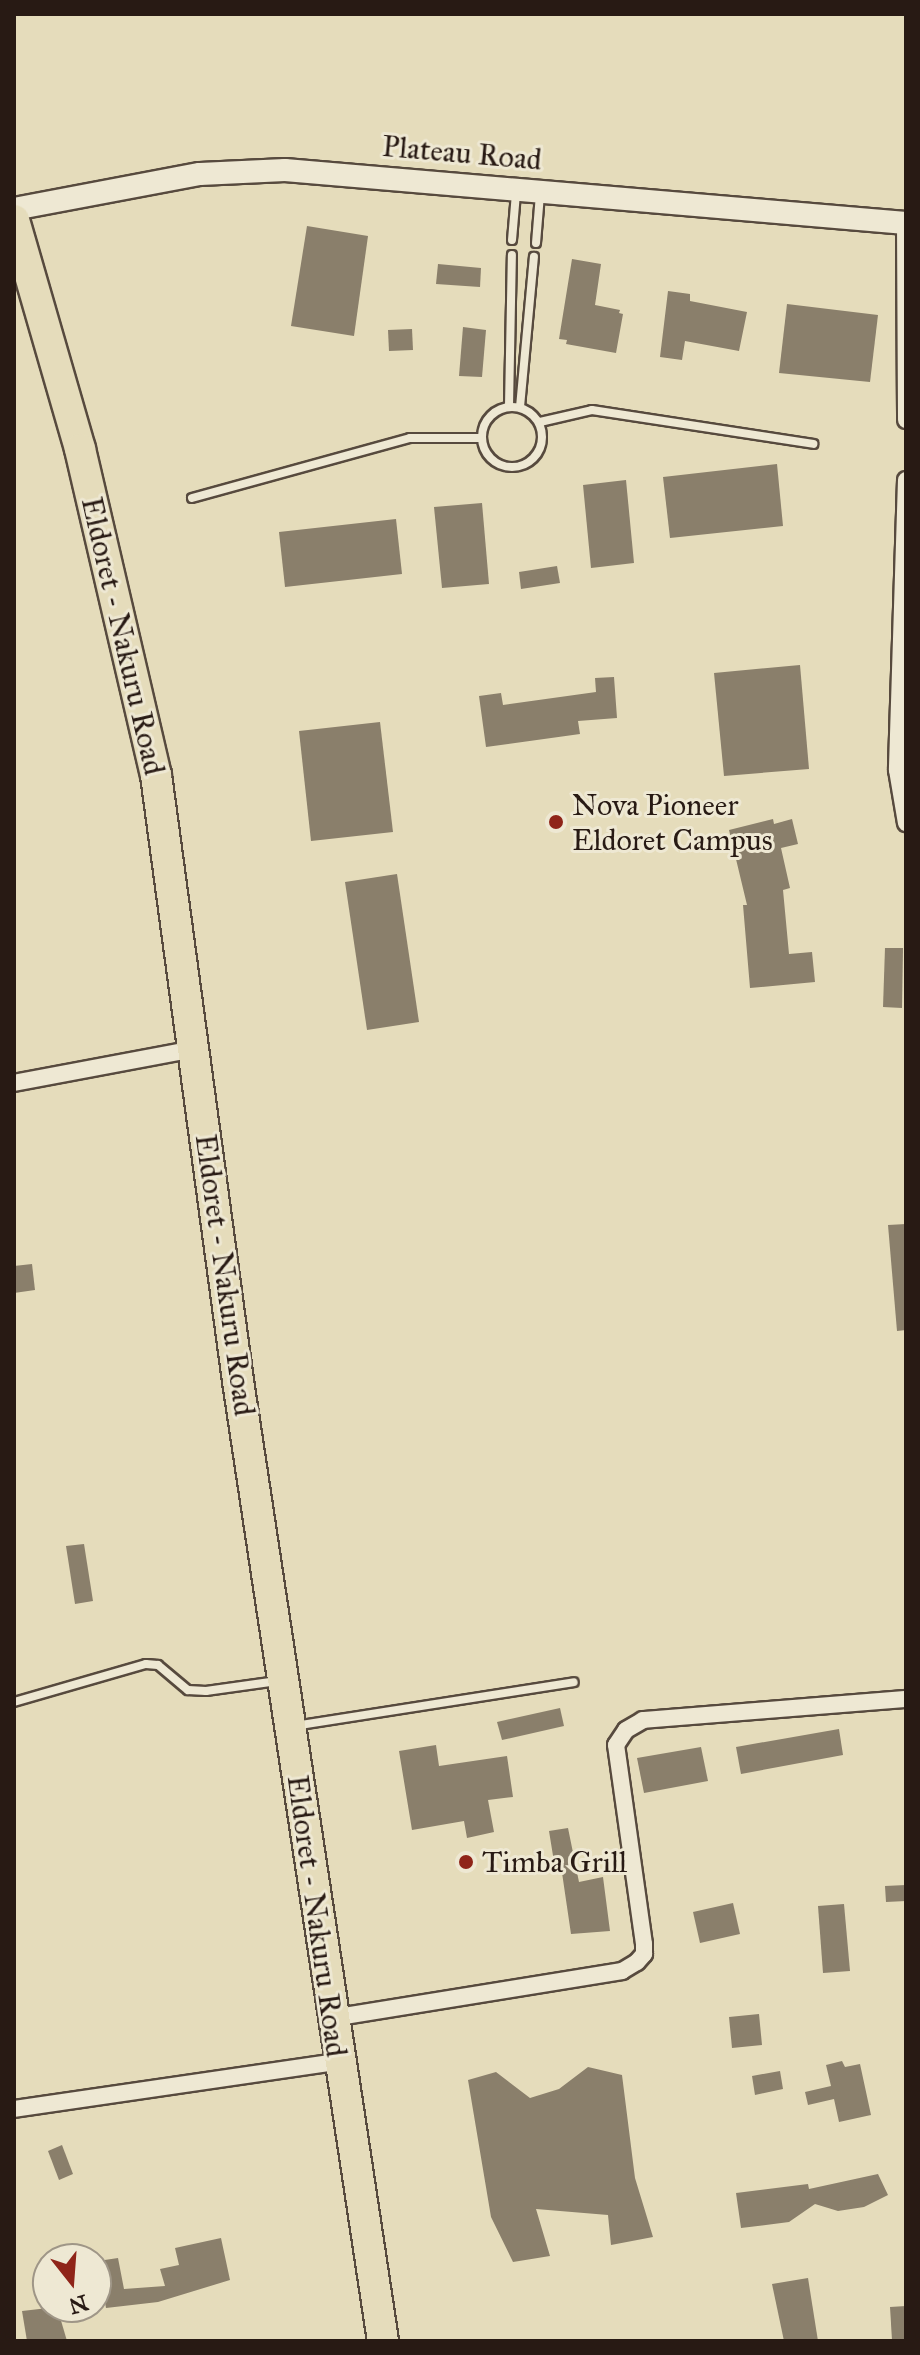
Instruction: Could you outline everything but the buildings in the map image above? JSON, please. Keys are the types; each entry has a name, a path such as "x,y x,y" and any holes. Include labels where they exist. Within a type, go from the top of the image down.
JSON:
{"highway":[{"name":"Eldoret - Nakuru Road","path":"14,220 76,436 134,669 156,775 282,1680 383,2341"}],"street":[{"name":"Plateau Road","path":"14,209 200,174 285,170 541,189 905,223"},
{"path":"905,223 906,420"},
{"path":"906,480 903,674 897,770 906,823"},
{"path":"14,1083 194,1049"},
{"path":"332,2018 622,1971 637,1962 644,1954 644,1944 616,1745 626,1730 643,1720 906,1699"},
{"path":"14,2109 338,2062"}],"lane":[{"path":"512,240 516,188"},
{"path":"536,243 541,189"},
{"path":"509,406 512,255"},
{"path":"520,407 534,257"},
{"path":"509,406 520,407 540,422 541,448 536,457 517,467 496,463 489,456 482,438 488,418 509,406"},
{"path":"540,422 592,410 813,444"},
{"path":"192,498 410,438 482,438"},
{"path":"14,1702 146,1664 158,1665 188,1690 206,1691 282,1680"},
{"path":"289,1727 574,1682"}],"place":[{"name":"Nova Pioneer Eldoret Campus","path":"556,822"},
{"name":"Timba Grill","path":"466,1862"}]}
